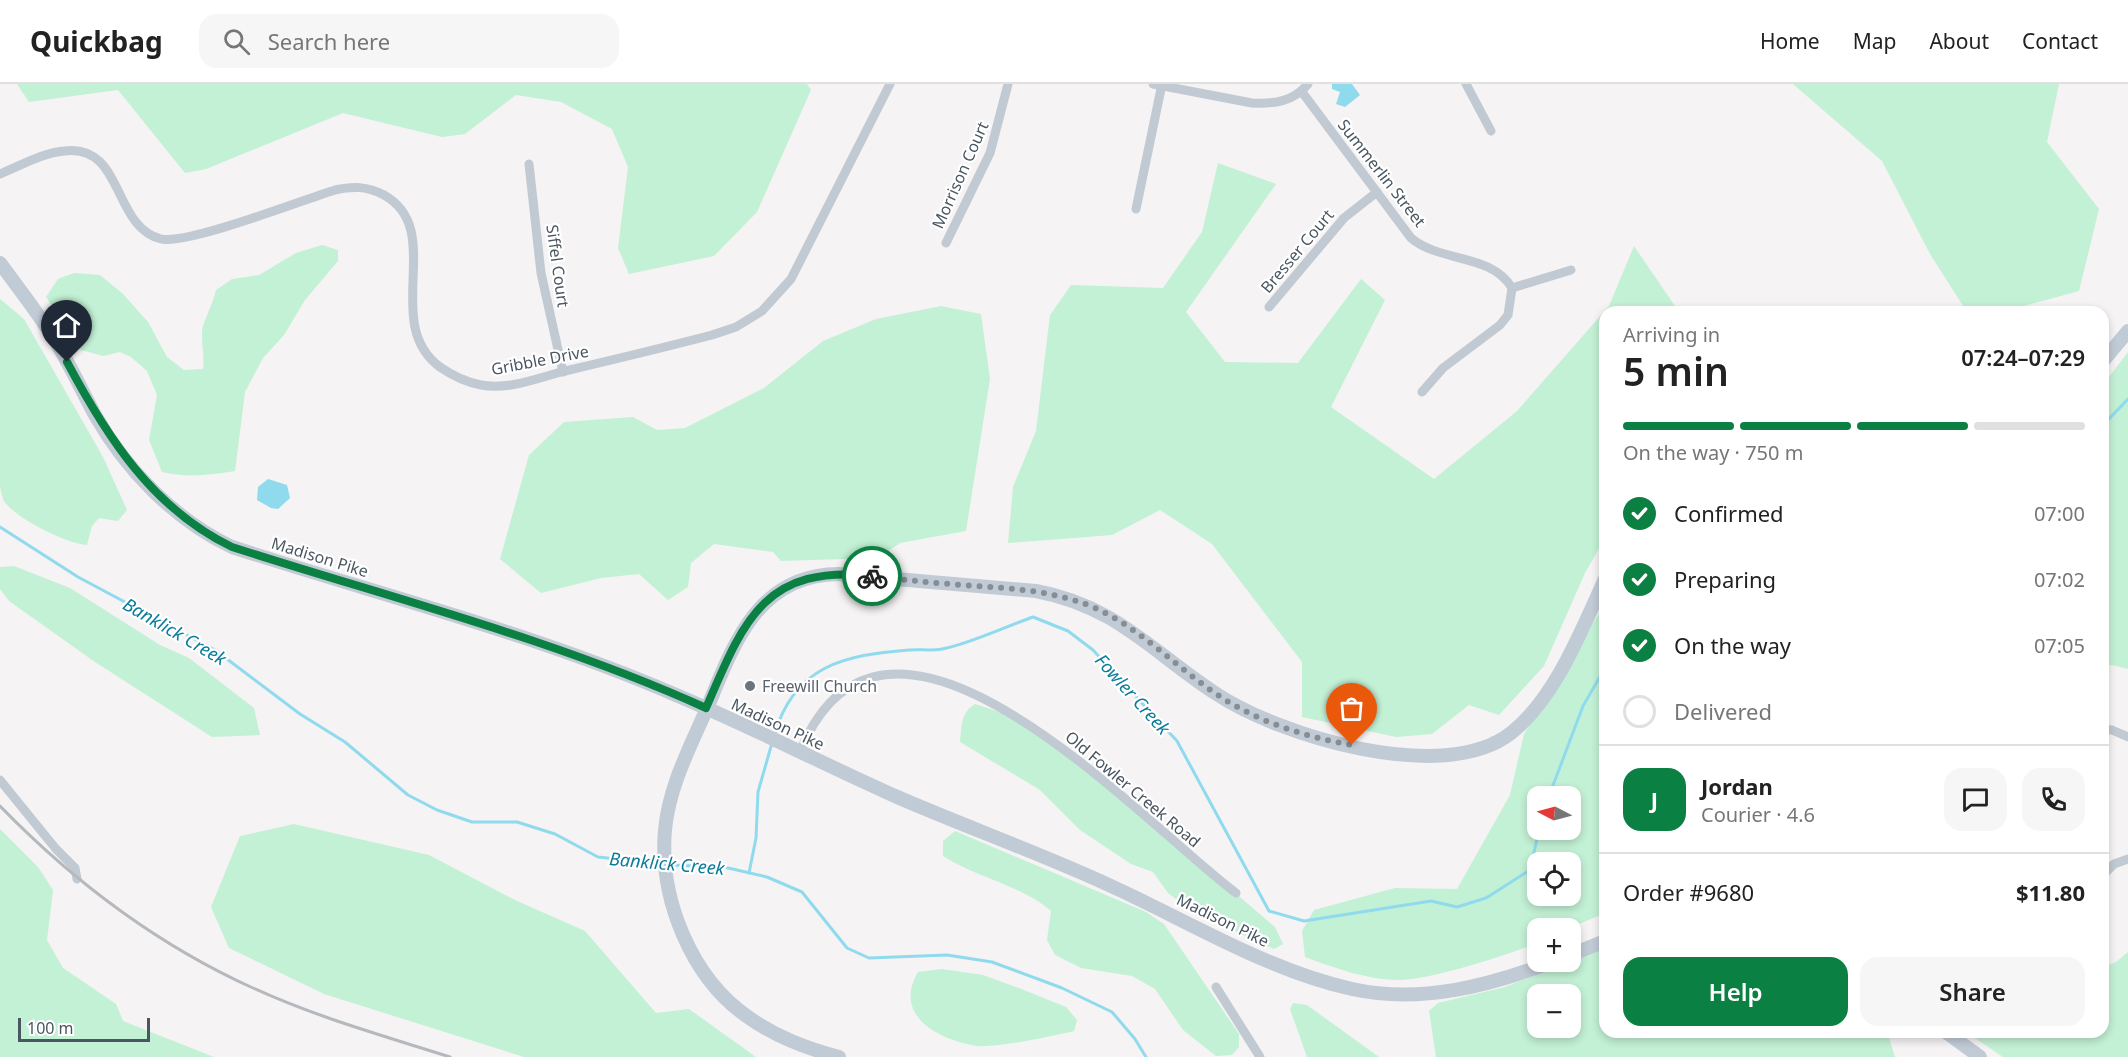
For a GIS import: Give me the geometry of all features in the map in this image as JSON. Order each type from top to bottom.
[{"type":"street","name":"Gribble Drive","points":[[0,174],[58,152],[85,152],[101,162],[110,173],[134,222],[149,235],[168,240],[213,230],[335,190],[365,187],[377,191],[401,208],[410,225],[413,238],[412,316],[419,341],[435,364],[463,381],[482,386],[501,387],[721,332],[762,311],[791,279],[890,84]]},
{"type":"street","name":"Morrison Court","points":[[946,243],[992,146],[1008,84]]},
{"type":"street","points":[[1466,84],[1491,131]]},
{"type":"street","points":[[1136,209],[1159,85],[1252,104],[1276,103],[1305,88]]},
{"type":"street","name":"Summerlin Street","points":[[1305,88],[1377,192],[1419,244],[1431,251],[1497,270],[1512,288]]},
{"type":"street","name":"Siffel Court","points":[[529,164],[541,273],[563,372]]},
{"type":"street","name":"Bresser Court","points":[[1269,308],[1344,218],[1377,192]]},
{"type":"street","name":"Madison Pike","points":[[0,263],[57,344],[96,417],[115,445],[171,509],[209,536],[232,547],[520,637],[615,670],[706,708],[892,794],[1106,883],[1267,959],[1317,980],[1370,992],[1431,994],[1489,984],[1527,971]]},
{"type":"street","points":[[1422,392],[1443,368],[1500,325],[1508,315],[1512,288],[1571,270]]},
{"type":"street","points":[[2109,354],[2128,331]]},
{"type":"street","points":[[839,1057],[796,1044],[775,1034],[733,1004],[711,982],[692,952],[671,897],[664,846],[669,805],[685,758],[706,708],[743,629],[767,600],[801,580],[816,576],[860,575],[1036,591],[1066,597],[1096,608],[1130,630],[1212,692],[1258,718],[1330,741],[1413,755],[1455,756],[1487,747],[1520,725],[1565,663],[1599,592]]},
{"type":"street","name":"Old Fowler Creek Road","points":[[794,750],[819,714],[847,691],[868,680],[886,675],[907,675],[944,681],[969,690],[1064,749],[1236,893]]},
{"type":"street","points":[[2109,730],[2128,737]]},
{"type":"street","points":[[0,780],[56,849],[75,868],[77,879]]},
{"type":"street","points":[[2109,869],[2114,864],[2128,859]]},
{"type":"street","points":[[1581,951],[1599,943]]},
{"type":"street","points":[[1216,987],[1260,1057]]},
{"type":"street","points":[[1954,1038],[1980,1057]]},
{"type":"green space","points":[[17,84],[807,84],[811,90],[757,212],[714,256],[629,274],[618,248],[628,167],[612,129],[561,102],[516,95],[465,134],[442,137],[343,113],[206,169],[185,173],[118,90],[29,102]]},
{"type":"green space","points":[[1793,84],[2059,84],[2047,142],[2099,209],[2079,291],[2024,306],[1963,306],[1930,254],[1882,161]]},
{"type":"green space","points":[[1218,163],[1276,184],[1186,312],[1225,362],[1298,363],[1361,279],[1385,300],[1331,407],[1434,479],[1517,411],[1599,317],[1599,548],[1585,573],[1544,666],[1499,715],[1469,705],[1432,734],[1396,737],[1302,717],[1302,662],[1212,544],[1160,510],[1112,535],[1008,543],[1013,487],[1036,431],[1050,315],[1071,285],[1163,288],[1202,232]]},
{"type":"green space","points":[[322,245],[338,250],[338,261],[305,300],[284,335],[263,358],[245,392],[235,471],[208,475],[162,472],[149,440],[157,395],[147,371],[131,357],[120,352],[103,356],[81,350],[46,297],[58,279],[74,273],[100,275],[123,294],[148,322],[167,357],[184,370],[203,369],[202,330],[216,290],[232,279],[259,275],[296,253]]},
{"type":"green space","points":[[1634,246],[1675,306],[1609,306]]},
{"type":"green space","points":[[0,299],[24,319],[103,457],[127,510],[118,521],[99,518],[92,526],[87,545],[78,544],[42,529],[19,515],[4,501],[0,487]]},
{"type":"green space","points":[[941,306],[981,314],[990,379],[966,531],[900,543],[878,558],[781,561],[773,552],[714,544],[691,563],[688,587],[668,600],[639,574],[601,578],[541,593],[500,559],[529,455],[564,422],[633,417],[657,430],[685,428],[764,388],[823,341],[876,319]]},
{"type":"green space","points":[[2128,352],[2128,669],[2109,665],[2109,377]]},
{"type":"green space","points":[[14,566],[70,588],[160,645],[189,658],[254,708],[260,735],[212,737],[95,662],[9,601],[0,589],[0,567]]},
{"type":"green space","points":[[1599,614],[1599,916],[1581,923],[1581,918],[1527,918],[1527,947],[1469,966],[1413,979],[1399,980],[1363,976],[1305,957],[1302,931],[1314,910],[1395,888],[1457,889],[1510,795],[1524,734]]},
{"type":"green space","points":[[975,704],[1015,717],[1131,804],[1275,927],[1283,944],[1274,949],[1195,913],[1168,893],[1153,872],[1131,864],[1080,830],[1040,790],[960,742],[964,716]]},
{"type":"green space","points":[[294,824],[429,855],[515,900],[585,931],[656,1013],[689,1009],[756,1057],[524,1057],[324,994],[229,948],[211,907],[240,836]]},
{"type":"green space","points":[[0,829],[38,867],[53,890],[47,940],[63,968],[116,1004],[123,1021],[214,1057],[0,1057]]},
{"type":"green space","points":[[955,831],[1146,912],[1164,924],[1239,1034],[1239,1047],[1232,1055],[1216,1056],[1183,1030],[1155,989],[1132,976],[1081,968],[1055,955],[1047,940],[1051,911],[1013,888],[956,864],[943,856],[943,841]]},
{"type":"green space","points":[[1599,949],[1599,1038],[1889,1038],[1895,1057],[1436,1057],[1429,1011],[1438,1003],[1505,987],[1542,972],[1581,972],[1581,957]]},
{"type":"green space","points":[[2128,952],[2128,1057],[2003,1057],[1975,1038],[2109,1038],[2109,965]]},
{"type":"green space","points":[[942,969],[983,975],[1066,1007],[1077,1020],[1074,1031],[986,1046],[962,1043],[935,1032],[915,1013],[911,1001],[912,988],[918,972]]},
{"type":"green space","points":[[1293,1003],[1307,1005],[1379,1057],[1307,1057],[1290,1009]]},
{"type":"water","points":[[1332,84],[1352,84],[1360,95],[1345,107],[1336,104],[1340,92],[1332,89]]},
{"type":"water","points":[[268,479],[287,485],[290,498],[278,509],[271,508],[257,500],[258,487]]},
{"type":"waterway","name":"Fowler Creek","points":[[2109,419],[2128,399]]},
{"type":"waterway","name":"Banklick Creek","points":[[0,527],[78,577],[215,650],[300,714],[345,742],[408,795],[437,810],[472,822],[517,822],[555,834],[598,857],[662,864]]},
{"type":"waterway","name":"Fowler Creek","points":[[774,736],[783,712],[795,693],[825,668],[843,661],[886,652],[938,650],[952,647],[1033,617],[1068,631],[1093,650],[1177,741],[1269,911],[1304,921],[1431,901],[1457,907],[1486,898],[1530,870],[1537,840]]},
{"type":"waterway","name":"Fowler Creek","points":[[1553,786],[1583,706],[1599,678]]},
{"type":"waterway","name":"Fowler Creek","points":[[749,873],[756,838],[758,792],[772,743]]},
{"type":"waterway","name":"Banklick Creek","points":[[669,865],[724,867],[767,877],[802,892],[847,948],[869,958],[947,955],[992,962],[1062,988],[1112,1012],[1135,1039],[1146,1057]]},
{"type":"railway","points":[[0,806],[57,860],[118,909],[183,952],[217,971],[301,1008],[450,1057]]},
{"type":"way so far","points":[[872,576],[1010,588],[1066,597],[1096,608],[1130,630],[1212,692],[1258,718],[1315,738],[1352,745]]},
{"type":"place","name":"Freewill Church","points":[[750,686]]},
{"type":"route","points":[[67,362],[96,417],[115,445],[171,509],[209,536],[232,547],[520,637],[615,670],[706,708],[743,629],[753,614],[767,600],[801,580],[816,576],[838,574],[872,576]]}]
